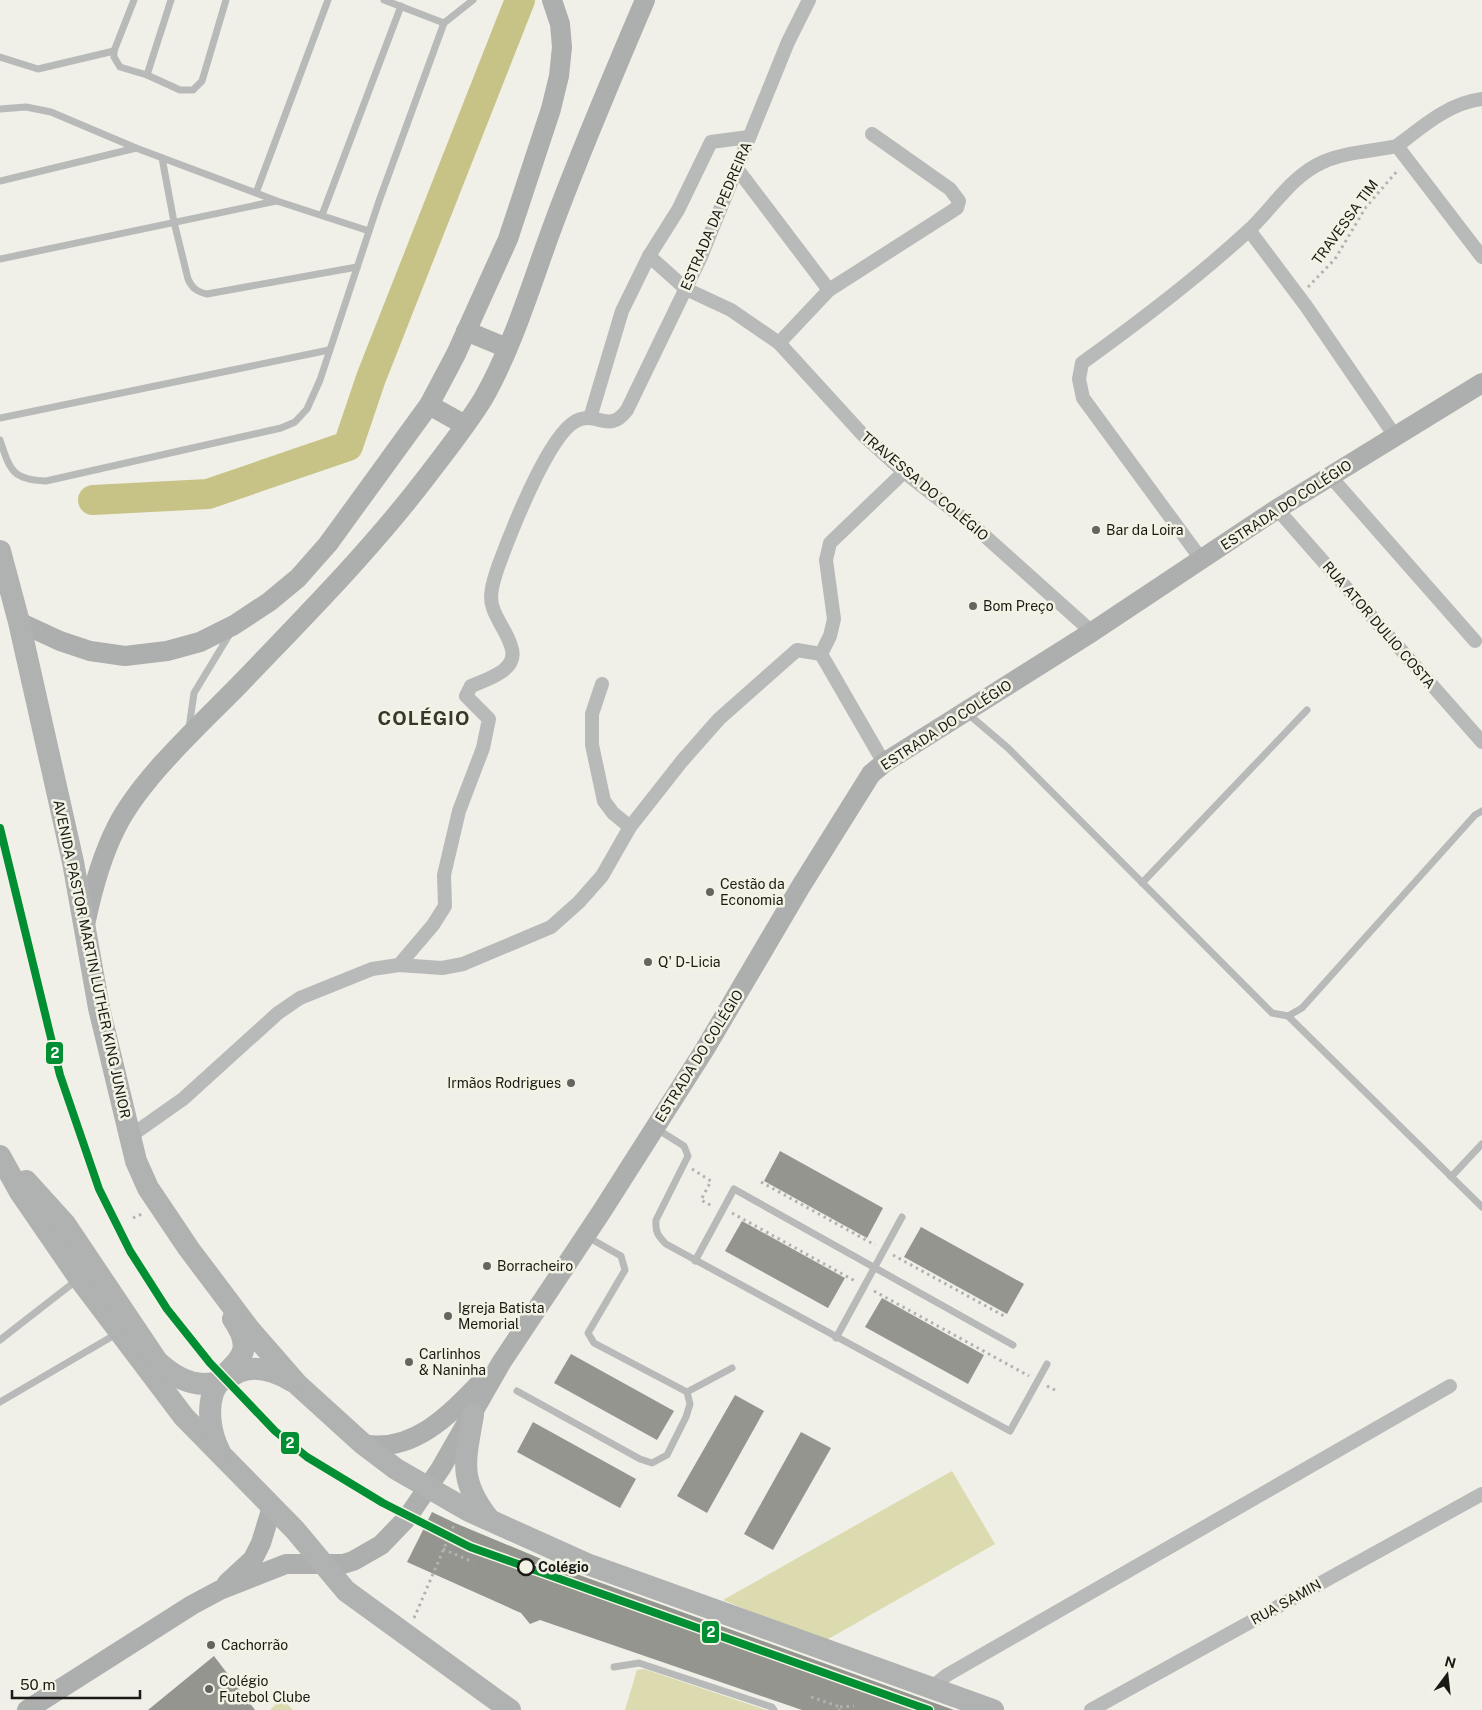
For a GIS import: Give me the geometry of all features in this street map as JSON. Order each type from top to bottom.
[{"type":"main road","points":[[19,622],[60,641],[90,651],[125,656],[167,651],[200,642],[234,625],[270,602],[298,578],[328,544],[429,404],[466,331],[508,240],[551,109],[562,47],[560,24],[552,0]]},
{"type":"main road","points":[[85,927],[92,892],[118,825],[138,794],[189,736],[345,576],[408,501],[483,398],[507,348],[574,170],[645,0]]},
{"type":"main road","points":[[466,331],[507,348]]},
{"type":"main road","name":"ESTRADA DO COLÉGIO","points":[[220,1590],[286,1564],[353,1562],[381,1545],[407,1518],[428,1489],[473,1415],[500,1363],[586,1236],[705,1049],[857,793],[871,774],[884,763],[1092,632],[1277,509],[1482,383]]},
{"type":"main road","points":[[429,404],[464,426]]},
{"type":"main road","name":"AVENIDA PASTOR MARTIN LUTHER KING JUNIOR","points":[[0,551],[19,622],[73,862],[99,1008],[136,1161],[148,1188],[204,1271],[250,1330],[298,1385],[363,1444],[428,1489],[493,1523],[588,1564],[932,1686],[993,1710]]},
{"type":"main road","points":[[1,1157],[20,1192],[79,1278],[184,1417],[295,1530],[346,1591],[510,1710]]},
{"type":"main road","points":[[1,1157],[31,1185],[65,1224],[157,1361],[180,1378],[207,1384],[220,1381],[242,1371],[266,1370],[298,1385]]},
{"type":"main road","points":[[204,1271],[219,1299],[240,1329],[243,1340],[243,1352],[236,1365],[220,1381],[213,1394],[210,1421],[212,1437],[220,1454]]},
{"type":"main road","name":"ESTRADA DO COLÉGIO","points":[[363,1444],[383,1447],[394,1446],[432,1428],[456,1408],[500,1363]]},
{"type":"main road","points":[[473,1415],[466,1460],[468,1484],[478,1505],[493,1523]]},
{"type":"main road","points":[[27,1710],[192,1605],[220,1590],[253,1559],[261,1543],[272,1507]]},
{"type":"street","name":"ESTRADA DA PEDREIRA","points":[[590,418],[611,423],[619,420],[627,410],[686,289],[738,170],[749,137],[788,42],[809,0]]},
{"type":"street","points":[[1201,559],[1083,398],[1079,378],[1082,363],[1152,312],[1249,230],[1292,184],[1324,162],[1397,146],[1443,113],[1469,101],[1482,100]]},
{"type":"street","points":[[779,343],[828,290],[956,208],[959,201],[950,189],[872,134]]},
{"type":"street","points":[[399,965],[445,906],[444,875],[459,811],[483,748],[489,719],[466,696],[471,686],[501,674],[511,662],[512,647],[492,607],[492,588],[498,568],[540,467],[566,428],[576,421],[590,418],[622,311],[649,256],[678,210],[711,142],[749,137]]},
{"type":"street","points":[[1397,146],[1482,257]]},
{"type":"street","points":[[738,170],[828,290]]},
{"type":"street","points":[[1249,230],[1298,296],[1395,436]]},
{"type":"street","name":"TRAVESSA DO COLÉGIO","points":[[649,256],[686,289],[731,310],[779,343],[863,435],[904,472],[977,529],[1092,632]]},
{"type":"street","points":[[821,654],[830,636],[834,619],[826,560],[830,543],[904,472]]},
{"type":"street","points":[[1330,476],[1475,641]]},
{"type":"street","name":"RUA ATOR DULIO COSTA","points":[[1277,509],[1482,742]]},
{"type":"street","points":[[129,1137],[183,1099],[278,1014],[300,998],[372,969],[399,965],[442,968],[464,964],[551,927],[579,902],[602,876],[630,827],[682,761],[720,719],[787,657],[798,650],[821,654]]},
{"type":"street","points":[[821,654],[884,763]]},
{"type":"street","points":[[602,684],[592,714],[592,745],[604,801],[613,813],[630,827]]},
{"type":"street","points":[[932,1686],[964,1665],[1450,1386]]},
{"type":"street","name":"RUA SAMIN","points":[[1091,1710],[1482,1494]]},
{"type":"lane","points":[[134,0],[114,51],[114,57],[120,67],[147,75],[180,90],[193,90],[202,81],[226,0]]},
{"type":"lane","points":[[147,75],[171,0]]},
{"type":"lane","points":[[256,193],[328,0]]},
{"type":"lane","points":[[384,0],[444,23]]},
{"type":"lane","points":[[0,440],[11,471],[19,477],[31,481],[46,481],[281,428],[296,422],[306,409],[320,380],[412,107],[444,23],[473,0]]},
{"type":"lane","points":[[322,215],[401,6]]},
{"type":"lane","points":[[0,57],[38,69],[114,51]]},
{"type":"lane","points":[[0,109],[26,107],[51,112],[162,158],[277,201],[369,231]]},
{"type":"lane","points":[[0,181],[136,148]]},
{"type":"lane","points":[[162,158],[174,222],[188,279],[192,287],[199,292],[207,294],[357,267]]},
{"type":"lane","points":[[0,259],[277,201]]},
{"type":"lane","points":[[0,418],[329,350]]},
{"type":"lane","points":[[189,736],[194,693],[216,660],[234,625]]},
{"type":"lane","points":[[1142,883],[1307,710]]},
{"type":"lane","points":[[965,711],[1008,748],[1272,1014],[1288,1016],[1302,1008],[1474,814],[1482,811]]},
{"type":"lane","points":[[1288,1016],[1482,1207]]},
{"type":"lane","points":[[655,1128],[684,1146],[688,1156],[656,1220],[658,1237],[666,1244],[1010,1431],[1047,1364]]},
{"type":"lane","points":[[1451,1177],[1482,1144]]},
{"type":"lane","points":[[695,1261],[734,1189],[1013,1346]]},
{"type":"lane","points":[[836,1338],[902,1217]]},
{"type":"lane","points":[[517,1391],[640,1459],[652,1463],[667,1455],[686,1417],[690,1404],[687,1392],[594,1343],[588,1333],[625,1270],[621,1256],[586,1236]]},
{"type":"lane","points":[[0,1340],[79,1278]]},
{"type":"lane","points":[[0,1402],[119,1333]]},
{"type":"lane","points":[[687,1392],[732,1368]]},
{"type":"lane","points":[[614,1667],[640,1662],[772,1707],[774,1710]]},
{"type":"path","name":"TRAVESSA TIM","points":[[1298,296],[1336,259],[1366,207],[1408,161]]},
{"type":"path","points":[[406,1636],[455,1524]]},
{"type":"path","points":[[443,1549],[473,1562]]},
{"type":"path","points":[[811,1697],[839,1709],[854,1706]]},
{"type":"shaded area","points":[[952,1471],[995,1544],[823,1642],[723,1600]]},
{"type":"shaded area","points":[[644,1669],[766,1710],[625,1710],[637,1670]]},
{"type":"shaded area","points":[[282,1698],[293,1710],[270,1710]]},
{"type":"building","points":[[780,1151],[883,1208],[867,1238],[764,1181]]},
{"type":"building","points":[[742,1221],[845,1278],[828,1308],[725,1251]]},
{"type":"building","points":[[921,1227],[1024,1284],[1007,1314],[904,1257]]},
{"type":"building","points":[[882,1298],[984,1355],[968,1384],[865,1327]]},
{"type":"building","points":[[571,1354],[674,1411],[657,1440],[554,1383]]},
{"type":"building","points":[[735,1395],[764,1411],[707,1513],[677,1496]]},
{"type":"building","points":[[533,1422],[636,1479],[620,1508],[517,1452]]},
{"type":"building","points":[[801,1432],[831,1448],[773,1550],[744,1534]]},
{"type":"building","points":[[432,1512],[582,1576],[954,1710],[802,1710],[540,1620],[530,1624],[521,1613],[407,1562]]},
{"type":"building","points":[[214,1656],[255,1710],[148,1710]]},
{"type":"waterway","points":[[509,0],[518,5]]},
{"type":"waterway","points":[[93,500],[208,494],[348,446],[371,378],[520,0]]},
{"type":"transit line","name":"2","points":[[0,828],[60,1075],[99,1189],[130,1251],[167,1309],[210,1363],[275,1431],[307,1457],[383,1503],[470,1547],[929,1710]]},
{"type":"place","name":"Bar da Loira","points":[[1096,530]]},
{"type":"place","name":"Bom Preço","points":[[973,606]]},
{"type":"place","name":"Cestão da Economia","points":[[710,892]]},
{"type":"place","name":"Q' D-Licia","points":[[648,962]]},
{"type":"place","name":"Irmãos Rodrigues","points":[[571,1083]]},
{"type":"place","name":"Borracheiro","points":[[487,1266]]},
{"type":"place","name":"Igreja Batista Memorial","points":[[448,1316]]},
{"type":"place","name":"Carlinhos & Naninha","points":[[409,1362]]},
{"type":"place","name":"Colégio","points":[[526,1567]]},
{"type":"place","name":"Cachorrão","points":[[211,1645]]},
{"type":"place","name":"Colégio Futebol Clube","points":[[209,1689]]},
{"type":"district","name":"COLÉGIO","points":[[424,718]]}]
